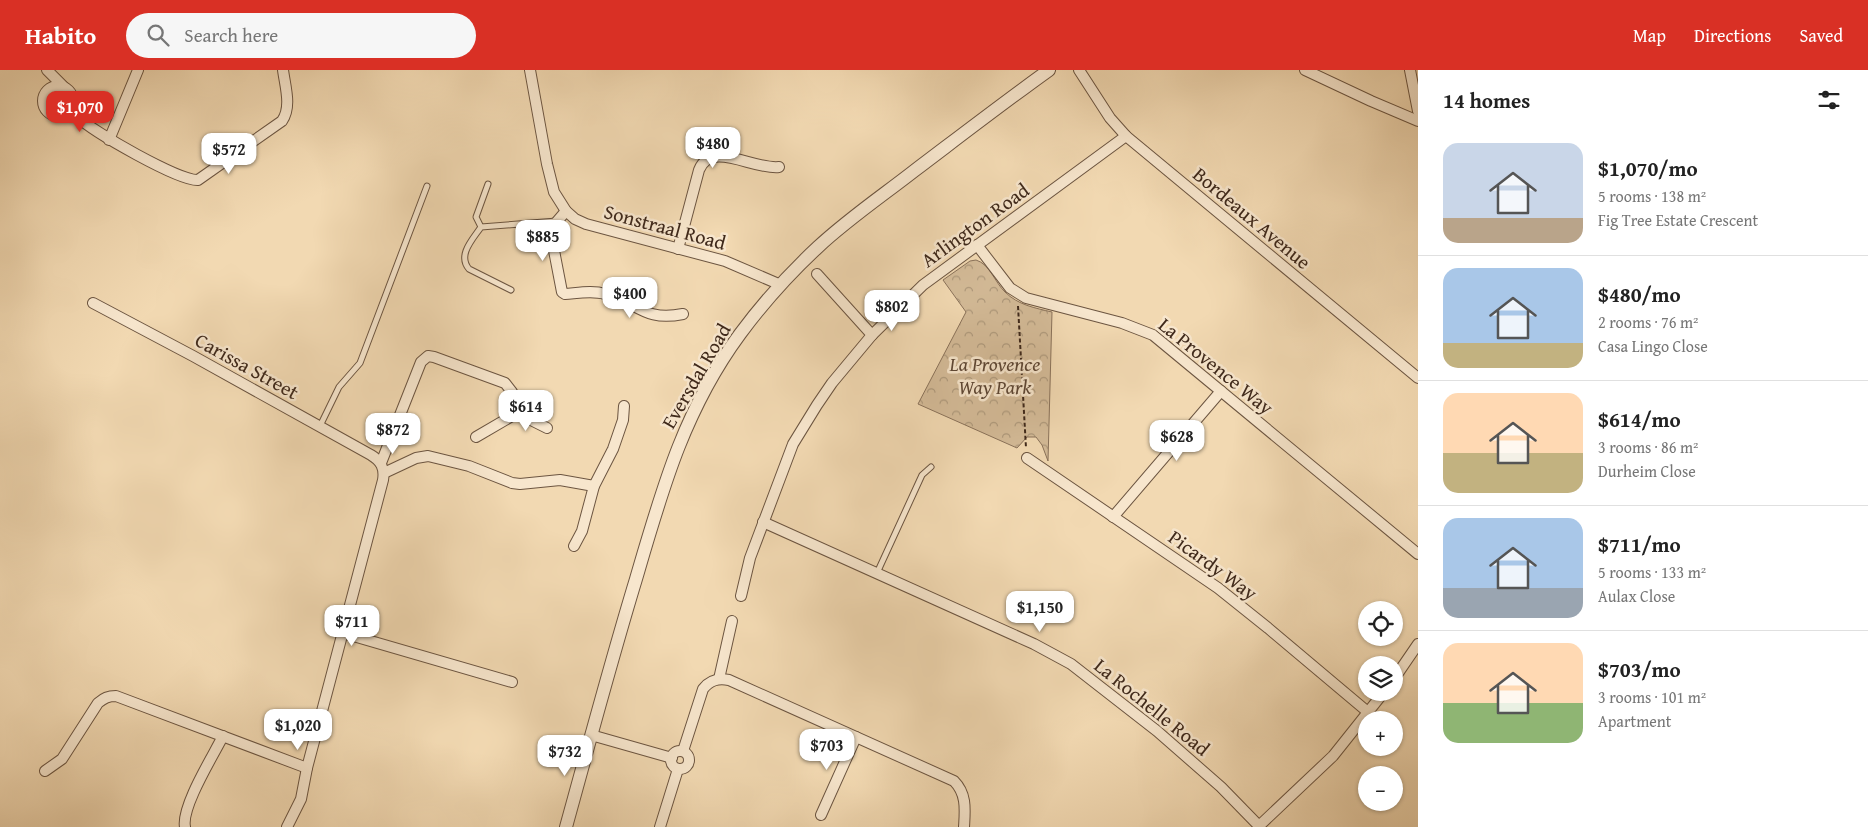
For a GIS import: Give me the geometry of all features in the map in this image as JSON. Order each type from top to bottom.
[{"type":"street","points":[[109,140],[138,70]]},
{"type":"street","points":[[72,107],[78,116],[109,140],[184,178],[198,180],[282,121],[288,103],[283,70]]},
{"type":"street","name":"Sonstraal Road","points":[[530,70],[550,181],[558,200],[566,211],[579,222],[732,263],[781,285]]},
{"type":"street","name":"Eversdal Road","points":[[566,827],[647,541],[679,443],[694,410],[726,354],[745,327],[781,285],[820,245],[1003,102],[1049,70]]},
{"type":"street","name":"Bordeaux Avenue","points":[[1079,70],[1110,118],[1126,136],[1418,378]]},
{"type":"street","points":[[1305,70],[1418,121]]},
{"type":"street","points":[[1410,70],[1418,111]]},
{"type":"street","points":[[47,71],[71,93],[73,98],[72,107],[67,114],[62,116],[51,115],[44,107],[44,96],[50,82],[47,71]]},
{"type":"street","points":[[46,91],[54,86],[64,87]]},
{"type":"street","name":"Arlington Road","points":[[741,596],[750,558],[793,444],[822,397],[872,335],[913,293],[1126,136]]},
{"type":"street","points":[[678,249],[703,161],[713,156],[722,156],[763,167],[779,167]]},
{"type":"street","points":[[566,211],[554,225],[551,235],[562,292],[565,294],[605,294],[650,314],[665,317],[683,314]]},
{"type":"street","name":"La Provence Way","points":[[977,245],[1010,288],[1017,293],[1034,301],[1146,331],[1153,335],[1418,554]]},
{"type":"street","points":[[817,274],[872,335]]},
{"type":"street","name":"Carissa Street","points":[[93,304],[194,356],[374,457],[383,468]]},
{"type":"street","points":[[287,827],[301,800],[307,768],[343,633],[383,468],[421,362],[428,356],[434,357],[505,383],[512,392],[517,413]]},
{"type":"street","points":[[1113,517],[1221,391]]},
{"type":"street","points":[[574,546],[582,531],[594,486],[613,449],[623,420],[624,406]]},
{"type":"street","points":[[517,413],[547,428]]},
{"type":"street","points":[[476,437],[517,413]]},
{"type":"street","points":[[383,468],[428,456],[464,464],[512,483],[560,480],[594,486]]},
{"type":"street","name":"Picardy Way","points":[[1027,458],[1218,588],[1367,711]]},
{"type":"street","name":"La Rochelle Road","points":[[763,522],[1034,644],[1070,664],[1157,730],[1221,786],[1259,827]]},
{"type":"street","points":[[719,679],[732,622]]},
{"type":"street","points":[[343,633],[512,682]]},
{"type":"street","points":[[1403,666],[1418,644]]},
{"type":"street","points":[[683,751],[700,694],[706,684],[719,679],[729,680],[954,781],[959,786],[964,797],[964,827]]},
{"type":"street","points":[[45,771],[62,760],[98,703],[102,699],[111,696],[307,768]]},
{"type":"street","points":[[1259,827],[1333,756],[1358,726]]},
{"type":"street","points":[[591,735],[672,758]]},
{"type":"street","points":[[185,827],[184,820],[189,802],[223,736]]},
{"type":"street","points":[[821,815],[856,736]]},
{"type":"street","points":[[683,751],[688,755],[690,761],[686,767],[678,769],[672,764],[672,758],[675,752],[683,751]]},
{"type":"street","points":[[660,827],[678,769]]},
{"type":"lane","points":[[481,227],[476,217],[488,184]]},
{"type":"lane","points":[[320,427],[339,386],[360,363],[427,186]]},
{"type":"lane","points":[[481,227],[558,221]]},
{"type":"lane","points":[[481,227],[465,253],[464,259],[466,264],[469,269],[511,290]]},
{"type":"lane","points":[[876,573],[922,476],[931,467]]},
{"type":"path","points":[[1017,293],[1027,458]]},
{"type":"green space","name":"La Provence Way Park","points":[[976,260],[985,265],[1001,288],[1015,300],[1052,312],[1048,461],[1042,445],[1036,437],[1027,437],[1017,448],[918,404],[966,312],[943,280],[970,261]]}]
